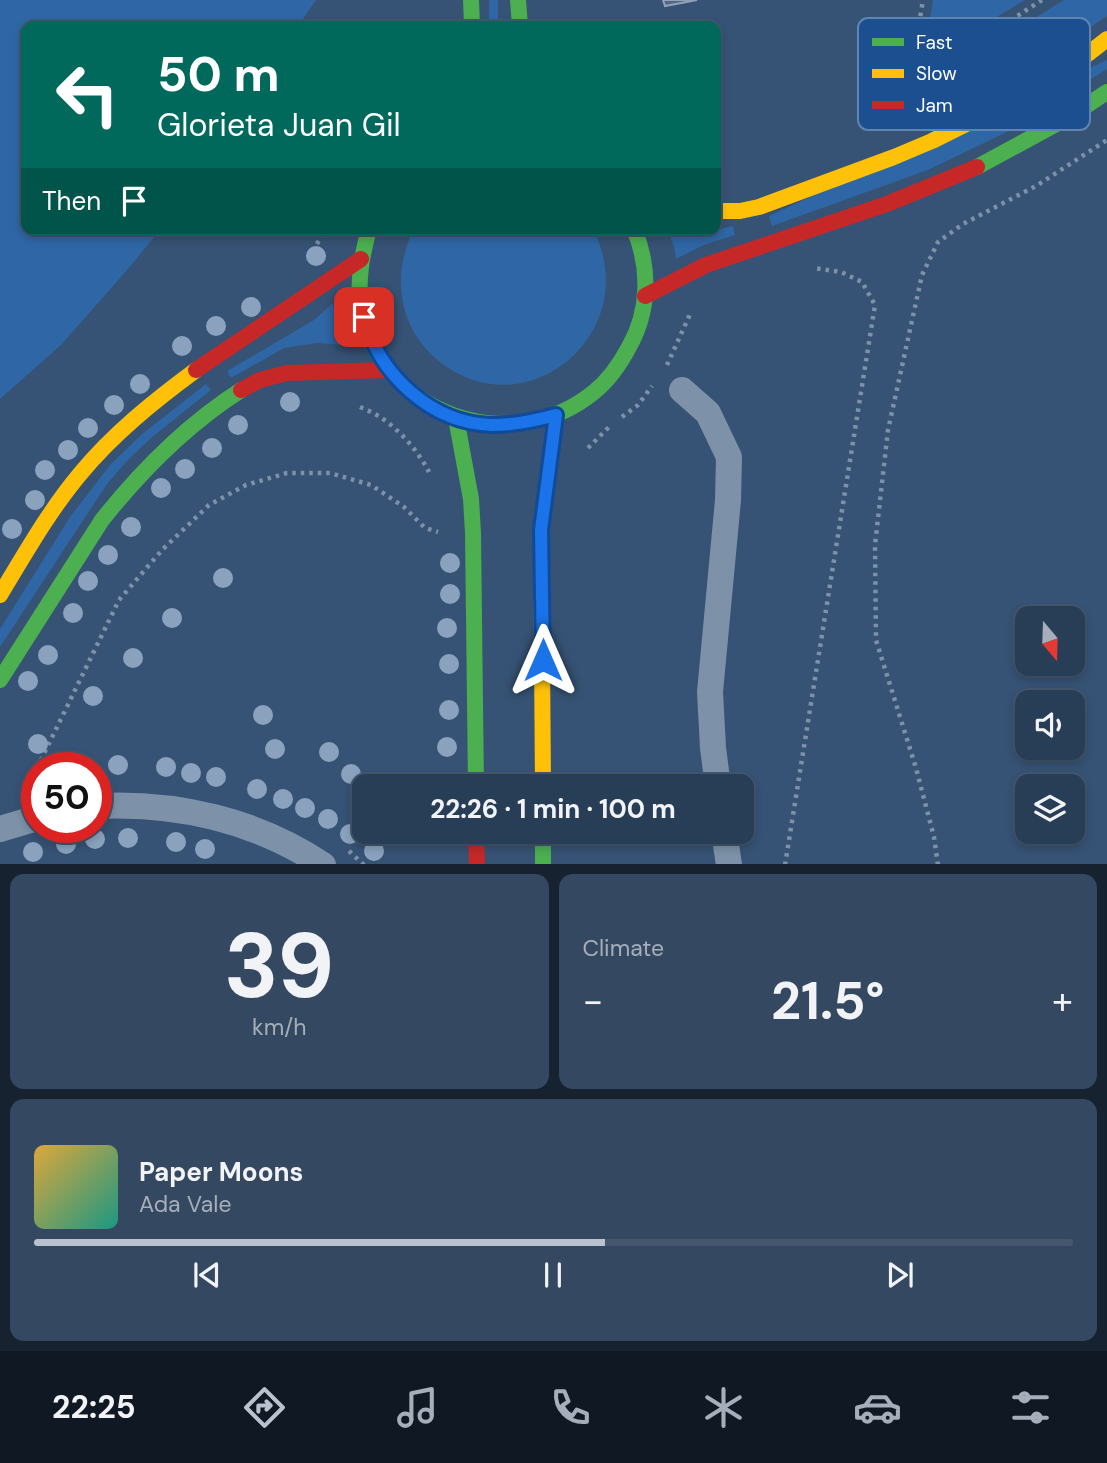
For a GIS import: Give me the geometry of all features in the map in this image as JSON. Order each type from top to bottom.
[{"type":"main road","points":[[471,0],[472,21]]},
{"type":"main road","points":[[518,0],[520,21]]},
{"type":"main road","points":[[1090,52],[1107,39]]},
{"type":"main road","points":[[1090,103],[1107,92]]},
{"type":"main road","points":[[721,211],[759,207],[894,157],[954,130]]},
{"type":"main road","points":[[645,296],[706,265],[887,204],[969,171],[1045,130]]},
{"type":"main road","points":[[367,235],[361,259],[360,298],[369,336],[388,370],[407,390],[430,406],[456,418],[500,425],[523,424],[556,415],[579,404],[600,387],[617,368],[631,346],[640,322],[645,296],[643,253],[636,235]]},
{"type":"main road","points":[[0,595],[70,486],[119,431],[206,361],[361,259]]},
{"type":"main road","points":[[0,680],[102,520],[170,446],[230,397],[252,384],[286,373],[388,370]]},
{"type":"main road","points":[[543,774],[541,530],[556,415]]},
{"type":"main road","points":[[456,418],[471,499],[474,533],[476,774]]},
{"type":"main road","points":[[476,844],[477,864]]},
{"type":"main road","points":[[543,844],[543,864]]},
{"type":"street","points":[[681,390],[709,413],[729,457],[728,500],[710,692],[716,774]]},
{"type":"street","points":[[112,810],[124,805],[201,814],[249,827],[300,849],[323,864]]},
{"type":"street","points":[[0,830],[21,823]]},
{"type":"street","points":[[726,844],[729,864]]},
{"type":"path","points":[[920,18],[923,0]]},
{"type":"path","points":[[1014,18],[1042,0]]},
{"type":"path","points":[[938,864],[934,837],[916,768],[876,639],[875,545],[888,430],[922,275],[938,242],[963,225],[1037,186],[1107,140]]},
{"type":"path","points":[[785,864],[875,305]]},
{"type":"path","points":[[45,752],[119,600],[162,550],[209,505],[246,485],[287,473],[330,473],[371,485],[404,507],[425,528],[445,534]]},
{"type":"shaded area","points":[[0,0],[316,0],[301,21],[21,21],[21,235],[156,235],[61,345],[0,399]]},
{"type":"shaded area","points":[[489,0],[498,0],[498,21],[489,21]]},
{"type":"shaded area","points":[[933,0],[1025,0],[995,18],[930,18]]},
{"type":"shaded area","points":[[1064,0],[1107,0],[1107,16],[1090,28],[1090,18],[1035,18]]},
{"type":"shaded area","points":[[1107,60],[1107,69],[1090,80],[1090,68]]},
{"type":"shaded area","points":[[955,130],[1011,130],[928,170],[772,226],[769,216]]},
{"type":"shaded area","points":[[733,226],[735,235],[704,245],[676,259],[670,235],[721,235],[721,229]]},
{"type":"shaded area","points":[[411,235],[595,235],[605,267],[604,302],[591,334],[570,359],[541,377],[509,385],[475,381],[441,363],[416,336],[401,295],[405,250]]},
{"type":"shaded area","points":[[333,303],[337,330],[345,345],[317,343],[284,348],[231,378],[227,371],[314,320]]},
{"type":"shaded area","points":[[206,384],[211,390],[151,438],[107,484],[0,647],[0,629],[70,517],[110,465],[142,434]]},
{"type":"building","points":[[663,0],[697,0],[665,6]]},
{"type":"traffic: fast","points":[[471,0],[472,21]]},
{"type":"traffic: fast","points":[[518,0],[520,21]]},
{"type":"traffic: fast","points":[[1090,103],[1107,92]]},
{"type":"traffic: fast","points":[[977,167],[1045,130]]},
{"type":"traffic: fast","points":[[368,235],[361,268],[360,298],[373,345],[394,375],[421,399],[454,415],[489,423],[525,422],[561,412],[594,392],[614,371],[636,333],[644,303],[645,273],[636,235]]},
{"type":"traffic: fast","points":[[0,680],[102,520],[149,466],[184,433],[241,390]]},
{"type":"traffic: fast","points":[[543,511],[556,415]]},
{"type":"traffic: fast","points":[[456,418],[471,499],[473,533],[476,774]]},
{"type":"traffic: fast","points":[[543,844],[543,864]]},
{"type":"traffic: slow","points":[[1090,52],[1107,39]]},
{"type":"traffic: slow","points":[[721,211],[759,207],[894,157],[954,130]]},
{"type":"traffic: slow","points":[[0,595],[48,518],[93,459],[135,419],[196,370]]},
{"type":"traffic: slow","points":[[543,511],[543,774]]},
{"type":"traffic: jam","points":[[645,296],[706,265],[887,204],[977,167]]},
{"type":"traffic: jam","points":[[196,370],[361,259]]},
{"type":"traffic: jam","points":[[241,390],[260,380],[287,373],[388,370]]},
{"type":"traffic: jam","points":[[476,844],[477,864]]},
{"type":"route","points":[[364,317],[369,336],[388,370],[407,390],[430,406],[456,418],[489,425],[523,424],[556,415],[541,530],[543,660]]}]
